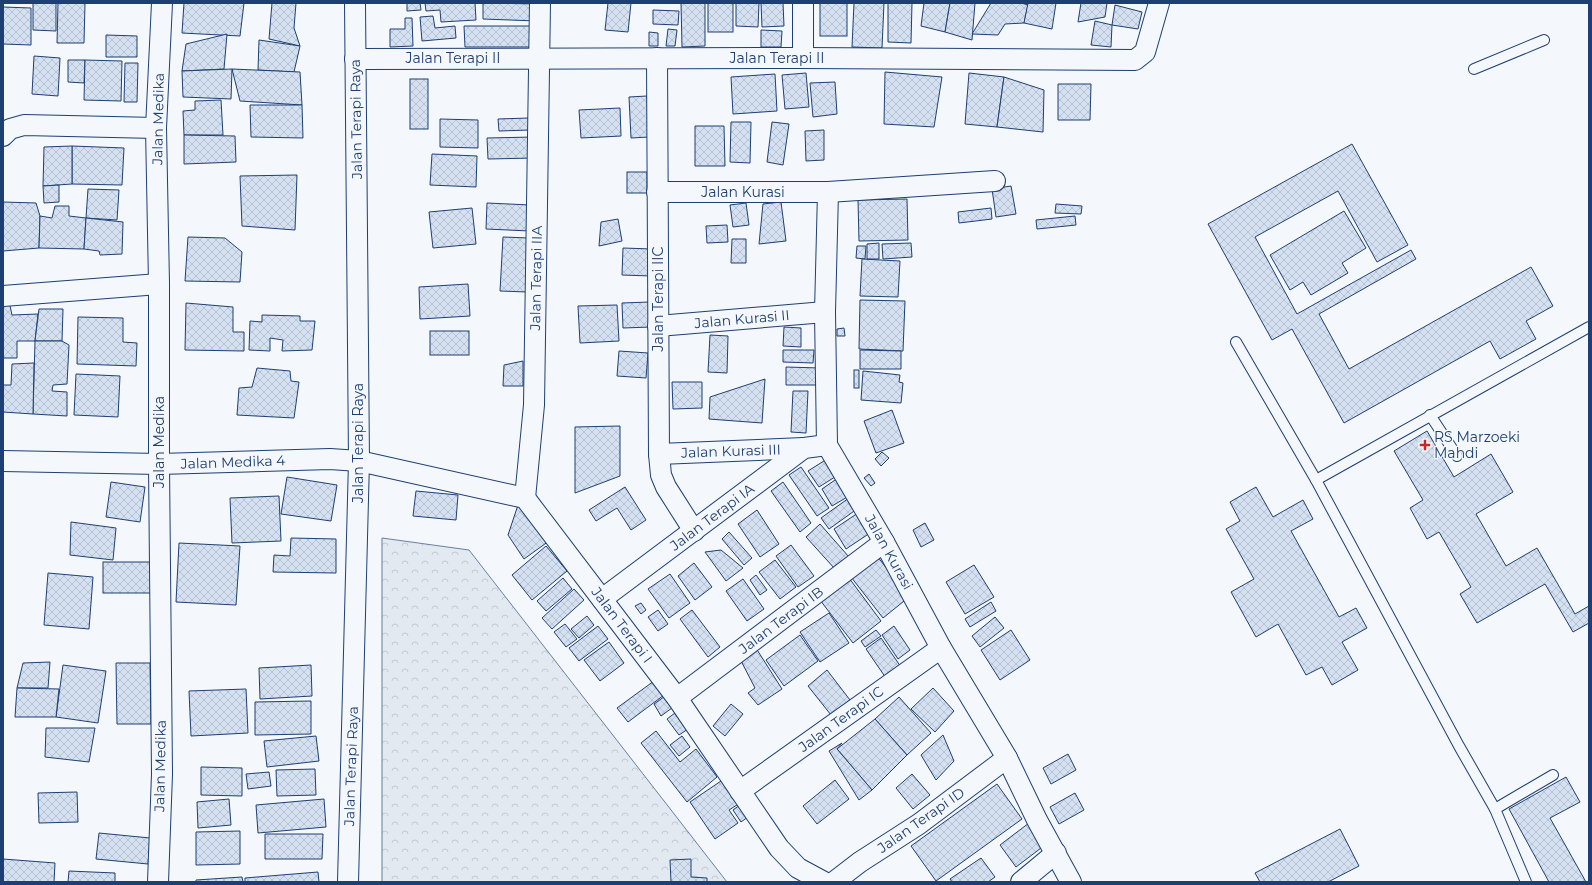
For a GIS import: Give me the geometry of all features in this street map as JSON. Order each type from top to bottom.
[{"type":"street","name":"Jalan Medika","points":[[158,882],[162,774],[159,284],[156,128],[162,3]]},
{"type":"street","name":"Jalan Terapi Raya","points":[[348,882],[359,461],[356,3]]},
{"type":"street","name":"Jalan Terapi IIA","points":[[525,498],[534,405],[540,3]]},
{"type":"street","points":[[803,3],[803,58]]},
{"type":"street","name":"Jalan Terapi II","points":[[356,58],[1135,60],[1145,52],[1158,3]]},
{"type":"street","name":"Jalan Terapi IIC","points":[[657,58],[659,454],[661,475],[666,487],[694,531]]},
{"type":"street","points":[[3,136],[10,129],[24,125],[156,128]]},
{"type":"street","name":"Jalan Kurasi","points":[[657,192],[828,192],[995,181]]},
{"type":"street","name":"Jalan Kurasi","points":[[828,192],[825,312],[827,444],[884,542],[941,648],[1007,758],[1037,820],[1071,882]]},
{"type":"street","points":[[3,296],[159,284]]},
{"type":"street","name":"Jalan Kurasi II","points":[[658,326],[825,312]]},
{"type":"street","name":"Jalan Terapi IA","points":[[602,599],[804,448],[827,444]]},
{"type":"street","name":"Jalan Kurasi III","points":[[659,454],[804,448]]},
{"type":"street","name":"Jalan Medika 4","points":[[7,461],[159,464],[330,459],[359,461]]},
{"type":"street","points":[[359,461],[525,498]]},
{"type":"street","name":"Jalan Terapi I","points":[[525,498],[677,698],[779,848],[798,868],[824,882]]},
{"type":"street","name":"Jalan Terapi IB","points":[[677,698],[884,542]]},
{"type":"street","name":"Jalan Terapi IC","points":[[740,791],[941,648]]},
{"type":"street","name":"Jalan Terapi ID","points":[[834,882],[860,862],[919,824],[1007,758]]},
{"type":"street","points":[[1021,882],[1056,853]]},
{"type":"lane","points":[[1474,69],[1544,40]]},
{"type":"lane","points":[[1316,480],[1589,327]]},
{"type":"lane","points":[[1236,342],[1316,480],[1455,739],[1495,809],[1526,882]]},
{"type":"lane","points":[[1430,415],[1457,456]]},
{"type":"lane","points":[[1495,809],[1553,775]]},
{"type":"green space","points":[[382,538],[469,550],[727,882],[382,882]]},
{"type":"building","points":[[33,3],[56,3],[56,31],[33,30]]},
{"type":"building","points":[[58,3],[85,3],[84,43],[57,43]]},
{"type":"building","points":[[184,3],[244,3],[240,36],[182,33]]},
{"type":"building","points":[[272,3],[296,3],[294,28],[300,46],[269,39]]},
{"type":"building","points":[[407,3],[420,3],[421,10],[407,11]]},
{"type":"building","points":[[425,3],[475,3],[476,20],[441,22],[440,10],[426,11]]},
{"type":"building","points":[[483,3],[538,4],[537,21],[483,19]]},
{"type":"building","points":[[608,3],[631,3],[628,32],[605,30]]},
{"type":"building","points":[[681,3],[705,3],[705,46],[682,47]]},
{"type":"building","points":[[708,3],[733,3],[733,32],[708,32]]},
{"type":"building","points":[[736,3],[759,3],[758,27],[736,26]]},
{"type":"building","points":[[761,3],[783,3],[784,26],[762,27]]},
{"type":"building","points":[[820,3],[847,3],[847,36],[820,36]]},
{"type":"building","points":[[854,3],[884,3],[882,48],[852,47]]},
{"type":"building","points":[[888,3],[912,3],[911,43],[888,42]]},
{"type":"building","points":[[924,3],[950,3],[945,32],[921,26]]},
{"type":"building","points":[[950,3],[975,3],[972,40],[945,32]]},
{"type":"building","points":[[991,3],[1021,3],[1028,5],[1024,23],[1005,24],[998,35],[972,34]]},
{"type":"building","points":[[1028,3],[1056,3],[1052,29],[1024,23]]},
{"type":"building","points":[[1081,3],[1107,3],[1105,17],[1078,22]]},
{"type":"building","points":[[1115,5],[1142,12],[1138,29],[1112,25]]},
{"type":"building","points":[[3,7],[31,8],[31,45],[3,44]]},
{"type":"building","points":[[653,10],[679,11],[678,25],[653,24]]},
{"type":"building","points":[[433,16],[435,28],[455,26],[456,38],[422,41],[420,17]]},
{"type":"building","points":[[405,18],[412,18],[413,46],[390,47],[390,29],[405,29]]},
{"type":"building","points":[[1095,21],[1112,25],[1111,47],[1091,45]]},
{"type":"building","points":[[464,26],[537,26],[537,47],[465,47]]},
{"type":"building","points":[[668,29],[677,30],[675,46],[666,46]]},
{"type":"building","points":[[761,30],[782,31],[781,47],[761,47]]},
{"type":"building","points":[[649,32],[658,33],[658,46],[649,46]]},
{"type":"building","points":[[227,34],[224,69],[182,71],[186,44]]},
{"type":"building","points":[[106,35],[137,36],[137,57],[106,57]]},
{"type":"building","points":[[259,40],[300,46],[294,72],[258,70]]},
{"type":"building","points":[[34,56],[60,58],[58,96],[32,94]]},
{"type":"building","points":[[68,60],[85,60],[84,83],[68,82]]},
{"type":"building","points":[[85,60],[122,61],[121,101],[84,100]]},
{"type":"building","points":[[125,63],[138,63],[137,102],[124,102]]},
{"type":"building","points":[[232,69],[300,72],[302,105],[240,101]]},
{"type":"building","points":[[232,69],[231,99],[183,97],[182,71]]},
{"type":"building","points":[[885,72],[942,77],[934,127],[884,124]]},
{"type":"building","points":[[806,73],[809,107],[785,109],[782,75]]},
{"type":"building","points":[[969,73],[1004,77],[997,127],[965,124]]},
{"type":"building","points":[[775,74],[777,111],[733,114],[731,77]]},
{"type":"building","points":[[1004,77],[1044,90],[1043,132],[997,127]]},
{"type":"building","points":[[410,79],[428,79],[428,129],[410,129]]},
{"type":"building","points":[[835,82],[837,114],[813,117],[810,83]]},
{"type":"building","points":[[1058,84],[1091,84],[1090,120],[1058,120]]},
{"type":"building","points":[[647,96],[649,137],[631,138],[629,97]]},
{"type":"building","points":[[221,100],[223,135],[184,135],[183,111],[195,110],[195,101]]},
{"type":"building","points":[[250,105],[302,105],[303,138],[251,137]]},
{"type":"building","points":[[620,108],[621,136],[581,138],[579,110]]},
{"type":"building","points":[[529,118],[530,130],[499,131],[498,119]]},
{"type":"building","points":[[440,119],[478,120],[478,148],[440,147]]},
{"type":"building","points":[[731,122],[751,122],[750,163],[730,162]]},
{"type":"building","points":[[772,122],[789,124],[783,165],[767,162]]},
{"type":"building","points":[[695,126],[724,126],[725,166],[695,166]]},
{"type":"building","points":[[824,130],[824,160],[806,161],[805,131]]},
{"type":"building","points":[[184,135],[235,136],[236,162],[184,164]]},
{"type":"building","points":[[534,137],[534,158],[488,159],[487,138]]},
{"type":"building","points":[[1352,144],[1408,245],[1377,262],[1338,191],[1255,237],[1297,314],[1411,250],[1416,259],[1319,314],[1349,369],[1531,267],[1553,306],[1526,321],[1536,339],[1500,359],[1490,341],[1344,423],[1292,329],[1272,340],[1208,224]]},
{"type":"building","points":[[72,146],[124,148],[122,185],[72,184]]},
{"type":"building","points":[[72,146],[72,184],[43,186],[44,147]]},
{"type":"building","points":[[432,154],[477,156],[476,187],[430,185]]},
{"type":"building","points":[[627,172],[647,172],[647,193],[627,193]]},
{"type":"building","points":[[297,175],[295,230],[242,226],[240,176]]},
{"type":"building","points":[[59,185],[59,202],[44,203],[43,186]]},
{"type":"building","points":[[1011,186],[1016,214],[996,217],[992,189]]},
{"type":"building","points":[[88,189],[119,190],[117,220],[86,218]]},
{"type":"building","points":[[907,199],[908,240],[859,241],[858,200]]},
{"type":"building","points":[[3,202],[36,203],[40,216],[39,248],[3,251]]},
{"type":"building","points":[[781,202],[786,241],[759,244],[763,204]]},
{"type":"building","points":[[487,203],[530,205],[530,231],[486,229]]},
{"type":"building","points":[[746,203],[749,225],[733,227],[730,205]]},
{"type":"building","points":[[1056,204],[1082,206],[1081,214],[1055,213]]},
{"type":"building","points":[[55,206],[69,206],[69,216],[86,218],[84,249],[39,248],[40,216],[52,218]]},
{"type":"building","points":[[472,208],[476,244],[433,248],[429,212]]},
{"type":"building","points":[[991,208],[992,219],[959,223],[958,212]]},
{"type":"building","points":[[1344,211],[1366,248],[1342,263],[1348,273],[1311,295],[1303,282],[1290,290],[1270,255]]},
{"type":"building","points":[[1075,216],[1076,225],[1037,229],[1036,220]]},
{"type":"building","points":[[86,218],[123,222],[122,254],[100,255],[99,251],[84,249]]},
{"type":"building","points":[[618,219],[622,241],[599,246],[601,222]]},
{"type":"building","points":[[727,225],[728,242],[707,243],[706,226]]},
{"type":"building","points":[[188,237],[225,238],[242,252],[240,282],[185,281]]},
{"type":"building","points":[[503,237],[529,238],[527,292],[500,291]]},
{"type":"building","points":[[732,239],[746,239],[746,263],[731,263]]},
{"type":"building","points":[[879,243],[879,259],[867,259],[867,244]]},
{"type":"building","points":[[911,243],[912,257],[883,259],[882,244]]},
{"type":"building","points":[[857,246],[866,246],[865,259],[856,258]]},
{"type":"building","points":[[623,248],[652,249],[651,276],[622,275]]},
{"type":"building","points":[[862,259],[900,261],[898,297],[860,296]]},
{"type":"building","points":[[468,284],[470,316],[420,319],[419,287]]},
{"type":"building","points":[[860,300],[905,301],[903,351],[859,349]]},
{"type":"building","points":[[3,301],[9,301],[12,315],[38,314],[35,341],[17,341],[17,358],[3,358]]},
{"type":"building","points":[[650,302],[651,327],[623,328],[622,303]]},
{"type":"building","points":[[186,303],[233,307],[233,332],[244,332],[244,351],[185,350]]},
{"type":"building","points":[[617,305],[619,341],[580,343],[578,306]]},
{"type":"building","points":[[39,309],[63,309],[62,341],[35,341]]},
{"type":"building","points":[[262,315],[300,316],[300,321],[315,321],[312,350],[282,351],[283,340],[270,338],[270,351],[249,350],[250,321],[262,322]]},
{"type":"building","points":[[78,317],[123,318],[123,342],[137,343],[136,366],[77,364]]},
{"type":"building","points":[[784,327],[801,328],[801,347],[783,346]]},
{"type":"building","points":[[844,328],[845,336],[837,336],[837,329]]},
{"type":"building","points":[[430,331],[469,331],[469,355],[430,355]]},
{"type":"building","points":[[710,335],[728,336],[727,373],[708,372]]},
{"type":"building","points":[[35,341],[62,341],[69,345],[67,384],[53,385],[52,391],[67,392],[67,416],[33,414]]},
{"type":"building","points":[[783,350],[814,350],[813,363],[783,362]]},
{"type":"building","points":[[860,350],[901,351],[901,369],[860,369]]},
{"type":"building","points":[[619,351],[648,353],[646,378],[617,376]]},
{"type":"building","points":[[523,361],[523,386],[503,386],[504,365]]},
{"type":"building","points":[[34,363],[33,414],[3,412],[3,385],[11,385],[12,364]]},
{"type":"building","points":[[786,367],[820,368],[819,385],[786,385]]},
{"type":"building","points":[[257,368],[290,371],[291,381],[299,382],[294,418],[237,415],[239,388],[252,387]]},
{"type":"building","points":[[854,370],[859,370],[859,388],[854,388]]},
{"type":"building","points":[[863,371],[900,375],[899,382],[903,383],[901,403],[861,400]]},
{"type":"building","points":[[76,374],[120,376],[118,417],[74,415]]},
{"type":"building","points":[[765,379],[762,423],[709,419],[710,397]]},
{"type":"building","points":[[672,382],[702,382],[702,408],[673,409]]},
{"type":"building","points":[[793,391],[808,391],[806,433],[791,432]]},
{"type":"building","points":[[892,410],[904,443],[876,453],[864,421]]},
{"type":"building","points":[[620,426],[620,476],[575,493],[575,427]]},
{"type":"building","points":[[1427,431],[1454,477],[1491,454],[1513,492],[1476,514],[1506,566],[1537,548],[1575,614],[1589,606],[1589,623],[1573,632],[1545,584],[1477,623],[1460,594],[1471,587],[1439,532],[1427,539],[1410,508],[1423,500],[1394,451]]},
{"type":"building","points":[[882,452],[889,458],[881,466],[875,459]]},
{"type":"building","points":[[827,459],[838,475],[819,487],[808,471]]},
{"type":"building","points":[[801,467],[829,508],[817,516],[789,475]]},
{"type":"building","points":[[869,474],[875,483],[871,486],[864,478]]},
{"type":"building","points":[[287,477],[337,485],[331,521],[281,514]]},
{"type":"building","points":[[838,478],[849,496],[832,506],[822,489]]},
{"type":"building","points":[[111,482],[145,487],[140,522],[106,517]]},
{"type":"building","points":[[783,482],[811,523],[800,532],[771,491]]},
{"type":"building","points":[[625,487],[646,520],[631,530],[617,508],[596,521],[589,510]]},
{"type":"building","points":[[1256,487],[1273,517],[1303,500],[1313,519],[1291,531],[1339,617],[1356,608],[1367,628],[1342,642],[1358,670],[1332,685],[1322,667],[1306,675],[1278,624],[1256,637],[1231,592],[1254,579],[1226,529],[1240,521],[1230,502]]},
{"type":"building","points":[[416,491],[458,495],[456,520],[413,516]]},
{"type":"building","points":[[279,496],[281,541],[232,543],[230,498]]},
{"type":"building","points":[[849,498],[857,509],[829,529],[821,518]]},
{"type":"building","points":[[520,499],[549,541],[524,559],[508,535]]},
{"type":"building","points":[[757,510],[779,544],[760,557],[738,524]]},
{"type":"building","points":[[861,511],[873,531],[846,549],[834,529]]},
{"type":"building","points":[[71,522],[116,528],[113,560],[70,555]]},
{"type":"building","points":[[925,523],[934,540],[921,547],[913,530]]},
{"type":"building","points":[[820,524],[849,557],[835,569],[806,537]]},
{"type":"building","points":[[729,532],[752,558],[744,565],[722,539]]},
{"type":"building","points":[[291,538],[336,539],[336,573],[273,572],[274,555],[290,556]]},
{"type":"building","points":[[179,543],[240,546],[236,605],[176,602]]},
{"type":"building","points":[[791,545],[814,576],[798,587],[776,556]]},
{"type":"building","points":[[546,546],[567,571],[532,600],[512,575]]},
{"type":"building","points":[[721,550],[743,568],[726,581],[705,552]]},
{"type":"building","points":[[877,556],[909,597],[883,618],[851,577]]},
{"type":"building","points":[[775,560],[796,587],[780,599],[759,572]]},
{"type":"building","points":[[103,562],[154,562],[154,593],[103,593]]},
{"type":"building","points":[[694,563],[712,587],[695,600],[678,576]]},
{"type":"building","points":[[974,565],[994,597],[965,614],[946,582]]},
{"type":"building","points":[[48,573],[93,577],[89,629],[44,625]]},
{"type":"building","points":[[670,574],[690,603],[669,618],[648,589]]},
{"type":"building","points":[[756,575],[767,590],[760,595],[750,580]]},
{"type":"building","points":[[563,578],[572,589],[546,611],[537,601]]},
{"type":"building","points":[[849,578],[881,621],[853,643],[820,600]]},
{"type":"building","points":[[743,579],[764,609],[747,621],[726,591]]},
{"type":"building","points":[[574,589],[584,600],[552,629],[542,618]]},
{"type":"building","points":[[991,602],[996,611],[970,627],[965,619]]},
{"type":"building","points":[[641,603],[646,610],[641,614],[635,606]]},
{"type":"building","points":[[658,610],[668,624],[658,631],[648,617]]},
{"type":"building","points":[[692,610],[720,647],[708,657],[680,619]]},
{"type":"building","points":[[829,613],[849,643],[820,662],[800,632]]},
{"type":"building","points":[[587,616],[594,625],[579,638],[571,629]]},
{"type":"building","points":[[995,617],[1004,628],[980,647],[972,636]]},
{"type":"building","points":[[565,624],[577,639],[566,647],[554,632]]},
{"type":"building","points":[[598,626],[608,639],[579,661],[569,648]]},
{"type":"building","points":[[894,626],[910,650],[898,659],[882,635]]},
{"type":"building","points":[[876,630],[881,636],[865,647],[861,641]]},
{"type":"building","points":[[1011,630],[1030,660],[1000,680],[981,650]]},
{"type":"building","points":[[800,635],[818,661],[784,686],[766,660]]},
{"type":"building","points":[[881,638],[903,670],[888,681],[866,649]]},
{"type":"building","points":[[609,642],[624,663],[600,681],[584,660]]},
{"type":"building","points":[[754,645],[782,689],[758,705],[748,693],[755,688],[739,657]]},
{"type":"building","points":[[50,662],[48,688],[17,688],[23,663]]},
{"type":"building","points":[[116,663],[150,663],[151,724],[117,724]]},
{"type":"building","points":[[63,665],[106,671],[98,723],[56,717]]},
{"type":"building","points":[[311,665],[312,696],[260,699],[259,668]]},
{"type":"building","points":[[827,670],[850,700],[831,715],[808,686]]},
{"type":"building","points":[[654,681],[664,695],[628,722],[617,708]]},
{"type":"building","points":[[17,688],[59,689],[56,717],[15,717]]},
{"type":"building","points":[[933,688],[954,711],[935,732],[911,709]]},
{"type":"building","points":[[246,689],[248,733],[191,736],[189,691]]},
{"type":"building","points":[[668,694],[676,705],[661,716],[654,704]]},
{"type":"building","points":[[899,697],[931,733],[907,755],[875,719]]},
{"type":"building","points":[[311,701],[311,734],[255,735],[255,702]]},
{"type":"building","points":[[731,704],[743,714],[725,736],[713,726]]},
{"type":"building","points":[[679,710],[691,727],[679,735],[667,719]]},
{"type":"building","points":[[875,719],[907,755],[872,790],[837,749]]},
{"type":"building","points":[[46,728],[95,728],[89,762],[45,757]]},
{"type":"building","points":[[656,731],[680,762],[696,749],[717,777],[687,802],[641,743]]},
{"type":"building","points":[[943,735],[954,761],[936,780],[921,755]]},
{"type":"building","points":[[316,736],[319,761],[267,767],[264,741]]},
{"type":"building","points":[[682,736],[690,747],[679,756],[670,745]]},
{"type":"building","points":[[842,743],[837,749],[872,790],[859,800],[829,751]]},
{"type":"building","points":[[1068,754],[1076,770],[1051,784],[1043,768]]},
{"type":"building","points":[[201,767],[242,768],[242,796],[201,795]]},
{"type":"building","points":[[315,769],[316,795],[277,796],[276,770]]},
{"type":"building","points":[[269,772],[271,786],[248,789],[246,774]]},
{"type":"building","points":[[912,774],[930,795],[913,809],[896,788]]},
{"type":"building","points":[[1566,777],[1580,802],[1550,818],[1586,882],[1549,882],[1509,809]]},
{"type":"building","points":[[724,779],[740,803],[729,810],[738,823],[715,839],[690,802]]},
{"type":"building","points":[[835,780],[849,799],[817,824],[803,806]]},
{"type":"building","points":[[997,784],[1022,819],[936,881],[911,846]]},
{"type":"building","points":[[77,792],[78,822],[39,823],[38,793]]},
{"type":"building","points":[[1075,793],[1084,810],[1059,824],[1050,807]]},
{"type":"building","points":[[229,799],[231,825],[198,828],[197,802]]},
{"type":"building","points":[[324,799],[326,827],[258,833],[256,805]]},
{"type":"building","points":[[744,802],[752,814],[741,822],[733,810]]},
{"type":"building","points":[[1029,823],[1045,845],[1016,867],[1000,845]]},
{"type":"building","points":[[1340,829],[1359,866],[1328,882],[1260,882],[1255,873]]},
{"type":"building","points":[[240,831],[240,864],[196,865],[196,832]]},
{"type":"building","points":[[99,833],[150,838],[148,864],[96,859]]},
{"type":"building","points":[[265,834],[323,834],[322,859],[265,859]]},
{"type":"building","points":[[981,858],[995,877],[988,882],[952,882],[950,879]]},
{"type":"building","points":[[3,859],[55,863],[54,882],[3,882]]},
{"type":"building","points":[[691,859],[691,877],[707,878],[707,882],[671,882],[670,860]]},
{"type":"building","points":[[69,871],[115,873],[115,882],[68,882]]},
{"type":"building","points":[[318,872],[319,882],[245,882],[245,878]]},
{"type":"building","points":[[242,877],[243,882],[196,882],[196,880]]},
{"type":"place","name":"RS Marzoeki Mahdi","points":[[1425,445]]}]
